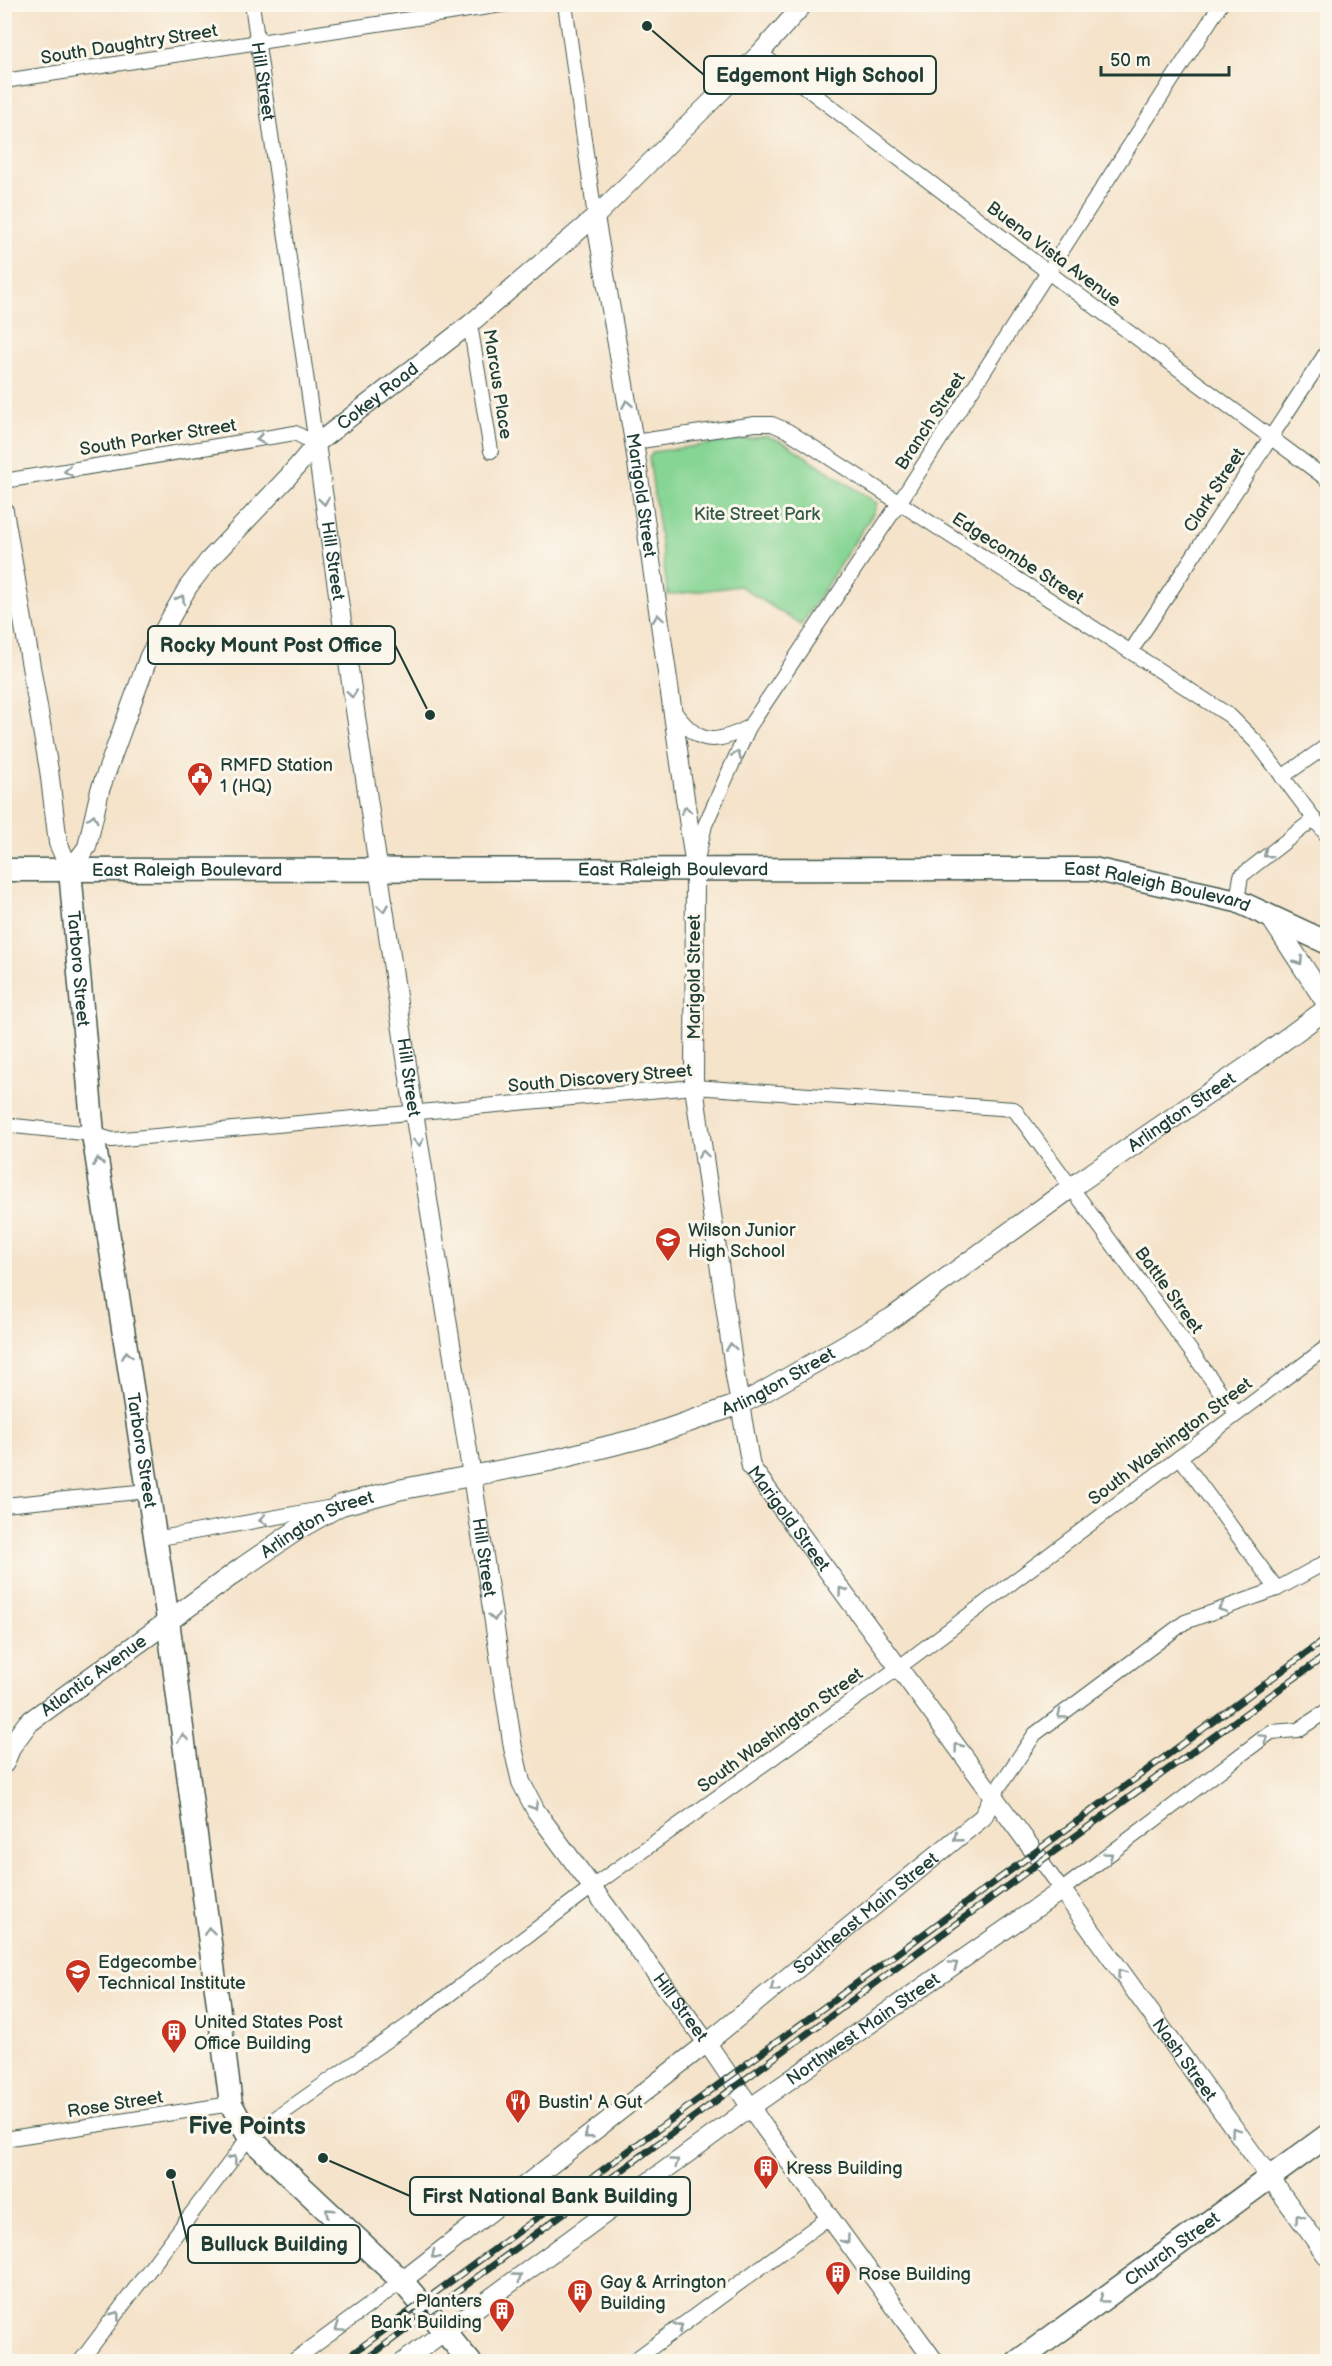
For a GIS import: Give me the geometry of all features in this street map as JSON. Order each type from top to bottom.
[{"type":"main road","name":"East Raleigh Boulevard","points":[[4,870],[1093,869],[1237,901],[1328,943]]},
{"type":"main road","name":"Tarboro Street","points":[[70,870],[93,1134],[168,1620],[231,2104],[249,2137],[402,2280],[470,2361]]},
{"type":"main road","points":[[1270,916],[1328,1006]]},
{"type":"main road","name":"Arlington Street","points":[[168,1620],[300,1528],[341,1505],[398,1490],[549,1461],[645,1437],[740,1404],[892,1318],[1072,1187],[1253,1063],[1328,1006]]},
{"type":"main road","name":"Atlantic Avenue","points":[[4,1763],[11,1746],[12,1733],[168,1620]]},
{"type":"main road","name":"Church Street","points":[[1017,2361],[1328,2135]]},
{"type":"street","name":"Hill Street","points":[[252,4],[414,1112],[513,1748],[521,1782],[536,1811],[707,2043],[829,2217],[935,2361]]},
{"type":"street","name":"South Daughtry Street","points":[[4,81],[508,4]]},
{"type":"street","name":"Marigold Street","points":[[565,4],[595,217],[634,442],[695,868],[694,1087],[740,1404],[752,1467],[1041,1861]]},
{"type":"street","name":"Cokey Road","points":[[70,870],[87,847],[100,790],[149,656],[188,587],[208,561],[316,444],[470,324],[595,217],[760,53],[804,4]]},
{"type":"street","name":"Branch Street","points":[[695,868],[705,825],[749,727],[899,503],[1221,4]]},
{"type":"street","name":"Buena Vista Avenue","points":[[760,53],[1048,272],[1328,480]]},
{"type":"street","name":"Marcus Place","points":[[470,324],[491,451]]},
{"type":"street","name":"Clark Street","points":[[1131,651],[1328,350]]},
{"type":"street","name":"Edgecombe Street","points":[[634,442],[755,424],[772,424],[788,431],[1230,716],[1257,743],[1328,837]]},
{"type":"street","name":"South Parker Street","points":[[4,481],[295,433],[316,444]]},
{"type":"street","name":"Tarboro Street","points":[[4,511],[49,770],[58,843],[70,870]]},
{"type":"street","points":[[670,706],[689,730],[709,740],[735,734],[749,727]]},
{"type":"street","points":[[1282,777],[1328,745]]},
{"type":"street","points":[[1237,901],[1241,876],[1314,819]]},
{"type":"street","name":"South Discovery Street","points":[[4,1125],[93,1134],[112,1140],[694,1087],[1014,1108],[1072,1187]]},
{"type":"street","name":"Battle Street","points":[[1072,1187],[1236,1413]]},
{"type":"street","name":"South Washington Street","points":[[80,2361],[249,2137],[414,2021],[592,1887],[898,1668],[1328,1346]]},
{"type":"street","points":[[1180,1457],[1277,1589]]},
{"type":"street","points":[[4,1505],[148,1491]]},
{"type":"street","points":[[155,1539],[341,1505]]},
{"type":"street","name":"Southeast Main Street","points":[[402,2280],[707,2043],[983,1817],[994,1794],[1035,1734],[1185,1622],[1277,1589],[1328,1561]]},
{"type":"street","name":"Northwest Main Street","points":[[403,2361],[751,2107],[1062,1890],[1271,1732],[1298,1730],[1328,1710]]},
{"type":"street","name":"Nash Street","points":[[1041,1861],[1328,2258]]},
{"type":"street","name":"Rose Street","points":[[5,2140],[231,2104]]},
{"type":"street","points":[[632,2361],[829,2217]]},
{"type":"street","points":[[292,2361],[402,2280]]},
{"type":"green space","name":"Kite Street Park","points":[[767,436],[785,443],[877,503],[874,512],[801,625],[740,586],[668,595],[649,458],[653,452]]},
{"type":"railway","points":[[341,2362],[1328,1637]]},
{"type":"railway","points":[[362,2362],[1041,1861],[1328,1654]]},
{"type":"place","name":"Edgemont High School","points":[[647,26]]},
{"type":"place","name":"Rocky Mount Post Office","points":[[430,715]]},
{"type":"place","name":"RMFD Station 1 (HQ)","points":[[200,798]]},
{"type":"place","name":"Wilson Junior High School","points":[[668,1263]]},
{"type":"place","name":"Edgecombe Technical Institute","points":[[78,1995]]},
{"type":"place","name":"United States Post Office Building","points":[[174,2055]]},
{"type":"place","name":"Bustin' A Gut","points":[[518,2125]]},
{"type":"place","name":"First National Bank Building","points":[[323,2158]]},
{"type":"place","name":"Bulluck Building","points":[[171,2174]]},
{"type":"place","name":"Kress Building","points":[[766,2191]]},
{"type":"place","name":"Rose Building","points":[[838,2297]]},
{"type":"place","name":"Gay & Arrington Building","points":[[580,2315]]},
{"type":"place","name":"Planters Bank Building","points":[[502,2334]]},
{"type":"district","name":"Five Points","points":[[247,2126]]}]
